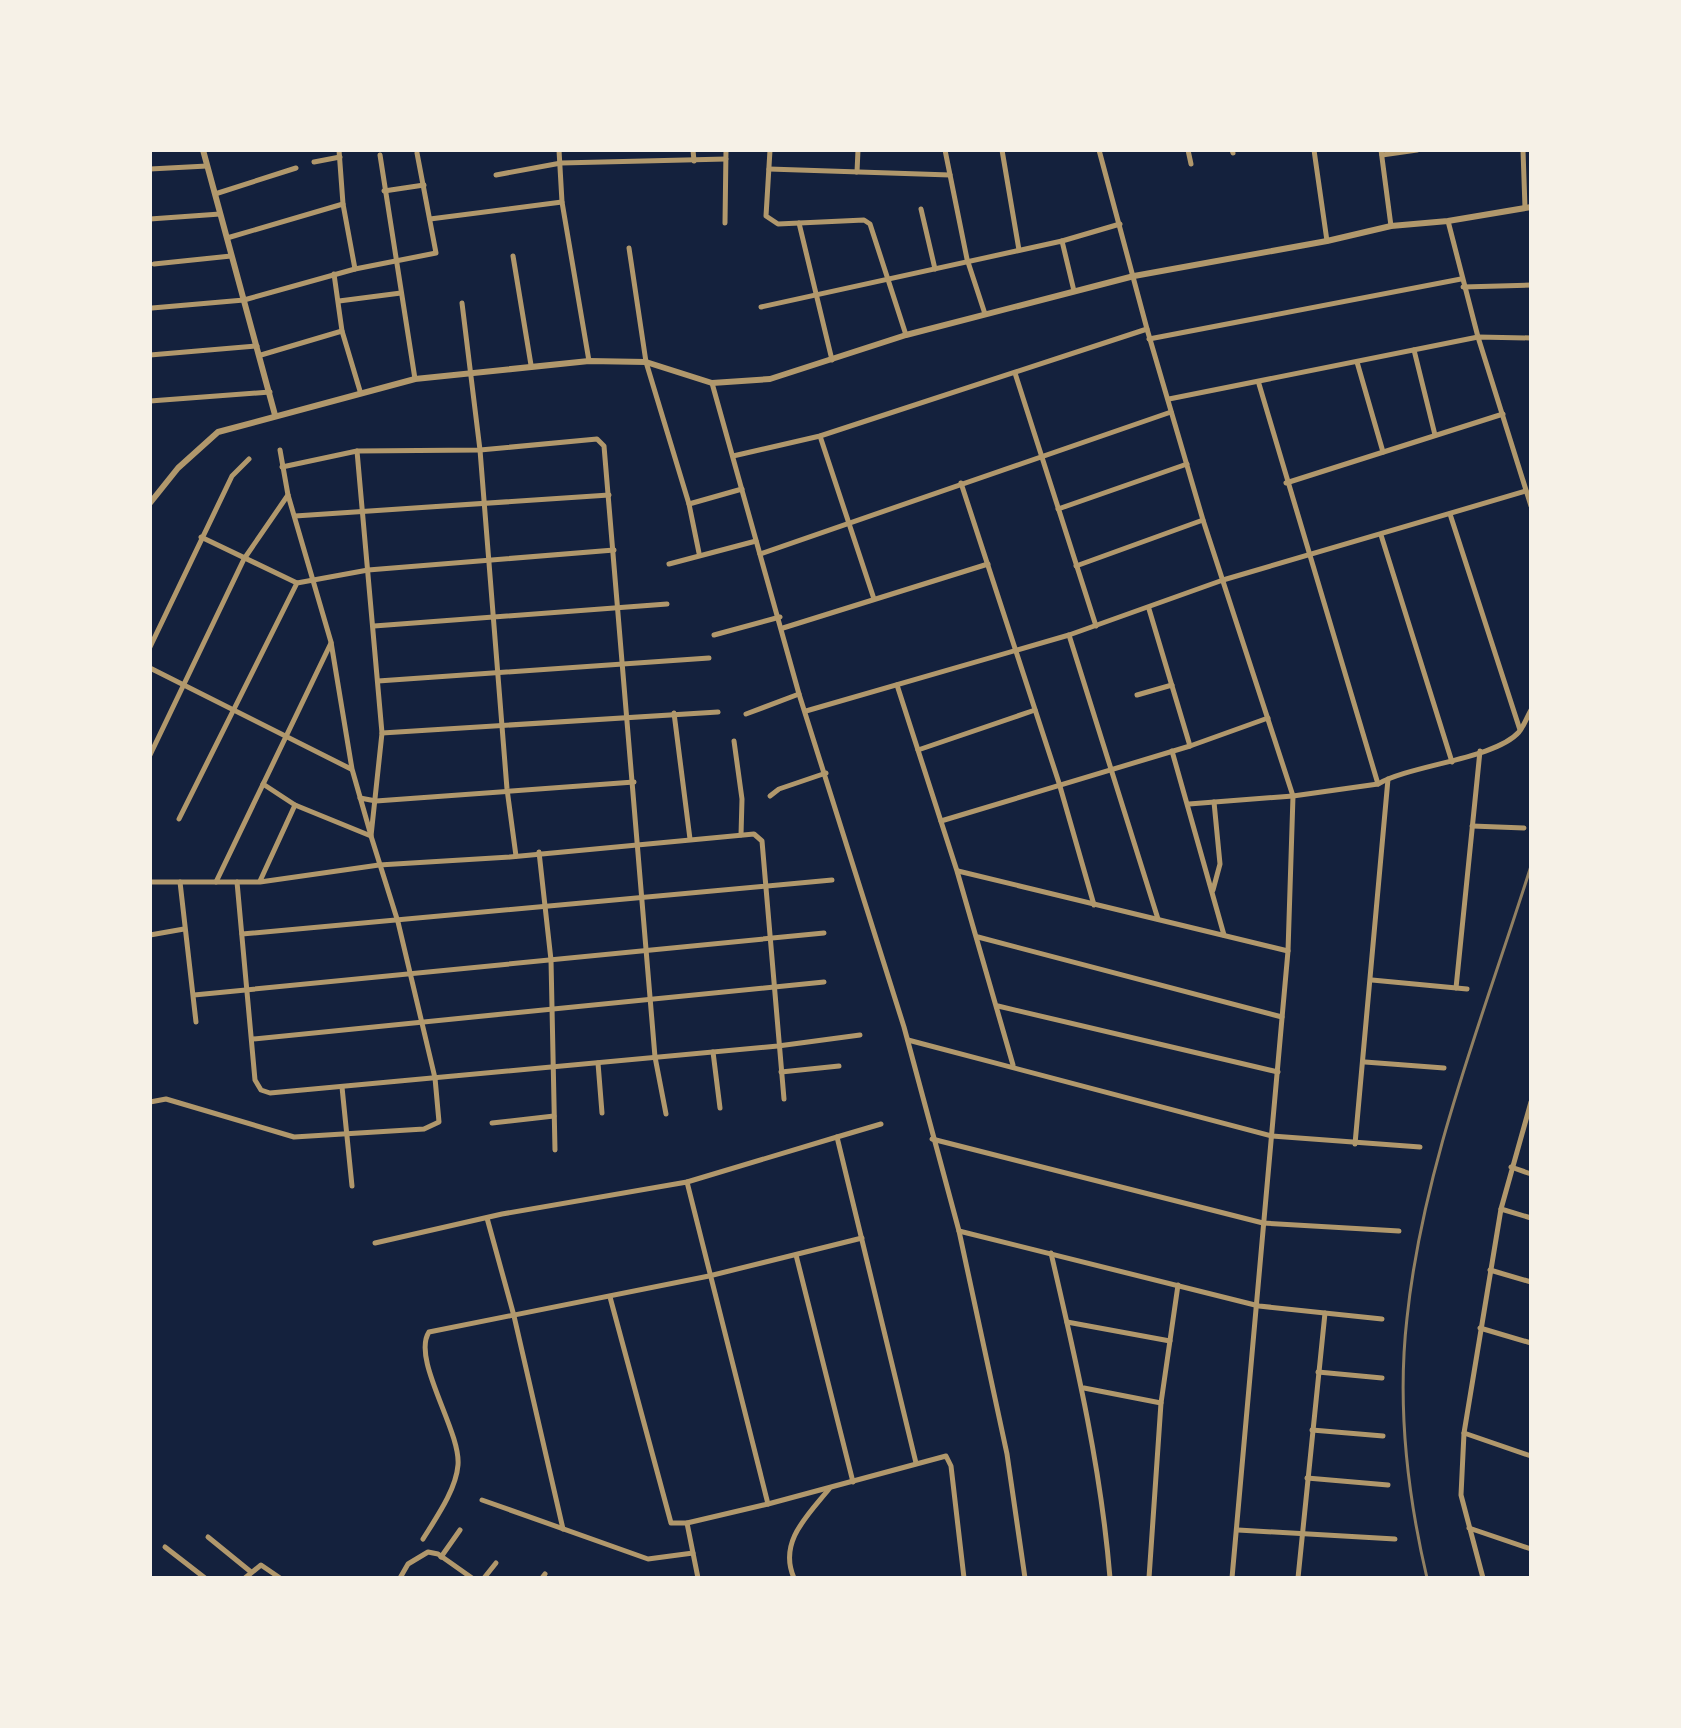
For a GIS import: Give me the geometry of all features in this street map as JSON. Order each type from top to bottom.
[{"type":"street","points":[[559,150],[562,202],[589,361]]},
{"type":"street","points":[[693,150],[694,161]]},
{"type":"street","points":[[725,223],[726,150]]},
{"type":"street","points":[[770,150],[766,216],[778,224],[864,220],[870,224],[906,335]]},
{"type":"street","points":[[857,172],[858,150]]},
{"type":"street","points":[[945,150],[967,259],[985,314]]},
{"type":"street","points":[[1002,150],[1019,250]]},
{"type":"street","points":[[1099,150],[1149,339],[1203,520],[1293,796],[1288,951],[1263,1223],[1259,1306],[1232,1578]]},
{"type":"street","points":[[1188,150],[1191,164]]},
{"type":"street","points":[[1314,150],[1327,241]]},
{"type":"street","points":[[1391,226],[1382,153],[1417,150]]},
{"type":"street","points":[[150,503],[178,468],[218,432],[360,391],[415,379],[589,361],[646,362],[712,383],[770,379],[906,335],[1134,276],[1327,241],[1391,226],[1448,221],[1528,208],[1523,150]]},
{"type":"street","points":[[206,151],[207,166],[259,346],[275,415]]},
{"type":"street","points":[[152,308],[244,300],[334,274],[436,253],[417,153]]},
{"type":"street","points":[[314,162],[340,154],[343,204],[355,269]]},
{"type":"street","points":[[380,155],[415,379]]},
{"type":"street","points":[[496,175],[561,163],[726,159]]},
{"type":"street","points":[[150,169],[207,166]]},
{"type":"street","points":[[215,194],[296,168]]},
{"type":"street","points":[[769,169],[950,175]]},
{"type":"street","points":[[384,191],[424,185]]},
{"type":"street","points":[[430,219],[562,202]]},
{"type":"street","points":[[227,238],[343,204]]},
{"type":"street","points":[[921,209],[935,269]]},
{"type":"street","points":[[150,219],[220,214]]},
{"type":"street","points":[[1448,221],[1463,287],[1531,506]]},
{"type":"street","points":[[799,223],[832,360]]},
{"type":"street","points":[[761,307],[888,282],[967,259],[1062,241],[1120,224]]},
{"type":"street","points":[[1062,241],[1074,291]]},
{"type":"street","points":[[629,248],[646,362],[689,504],[699,553]]},
{"type":"street","points":[[154,264],[231,256]]},
{"type":"street","points":[[513,256],[531,365]]},
{"type":"street","points":[[334,274],[342,331],[360,391]]},
{"type":"street","points":[[1149,339],[1461,279]]},
{"type":"street","points":[[1463,287],[1531,285]]},
{"type":"street","points":[[339,301],[401,293]]},
{"type":"street","points":[[462,303],[485,501],[507,789],[516,856]]},
{"type":"street","points":[[733,456],[820,436],[1147,329]]},
{"type":"street","points":[[261,355],[342,331]]},
{"type":"street","points":[[1169,399],[1259,384],[1478,337],[1531,338]]},
{"type":"street","points":[[150,355],[259,346]]},
{"type":"street","points":[[1414,350],[1435,435]]},
{"type":"street","points":[[1357,362],[1383,452]]},
{"type":"street","points":[[1015,373],[1096,626]]},
{"type":"street","points":[[712,383],[780,617],[799,694],[908,1040],[931,1138],[959,1231],[1007,1454],[1025,1578]]},
{"type":"street","points":[[1259,384],[1378,784]]},
{"type":"street","points":[[150,401],[270,392]]},
{"type":"street","points":[[760,554],[1171,412]]},
{"type":"street","points":[[1286,483],[1503,414]]},
{"type":"street","points":[[820,436],[874,599]]},
{"type":"street","points":[[282,467],[357,451],[480,450],[597,439],[604,446],[655,1057],[666,1114]]},
{"type":"street","points":[[150,1102],[166,1099],[294,1137],[433,1127],[441,1115],[398,922],[352,769],[331,642],[288,495],[280,450]]},
{"type":"street","points":[[357,451],[382,733],[375,774],[376,801],[371,836]]},
{"type":"street","points":[[150,647],[232,476],[249,459]]},
{"type":"street","points":[[1058,509],[1187,464]]},
{"type":"street","points":[[961,483],[1017,649],[1094,905]]},
{"type":"street","points":[[689,504],[742,489]]},
{"type":"street","points":[[806,711],[1069,635],[1149,609],[1223,580],[1310,557],[1526,491]]},
{"type":"street","points":[[150,755],[244,559],[288,495]]},
{"type":"street","points":[[295,516],[609,495]]},
{"type":"street","points":[[1450,514],[1520,731]]},
{"type":"street","points":[[1076,566],[1203,520]]},
{"type":"street","points":[[1381,535],[1452,762]]},
{"type":"street","points":[[201,537],[297,583],[368,570],[614,550]]},
{"type":"street","points":[[669,564],[699,553],[756,541]]},
{"type":"street","points":[[783,628],[988,564]]},
{"type":"street","points":[[179,819],[297,583]]},
{"type":"street","points":[[374,626],[667,604]]},
{"type":"street","points":[[1149,609],[1190,746]]},
{"type":"street","points":[[714,635],[780,617]]},
{"type":"street","points":[[1069,635],[1114,768],[1158,919]]},
{"type":"street","points":[[216,882],[331,642]]},
{"type":"street","points":[[378,681],[709,658]]},
{"type":"street","points":[[150,668],[352,769]]},
{"type":"street","points":[[897,685],[957,871],[1014,1066]]},
{"type":"street","points":[[1137,695],[1172,685]]},
{"type":"street","points":[[746,714],[799,694]]},
{"type":"street","points":[[918,750],[1035,710]]},
{"type":"street","points":[[1189,804],[1293,796],[1378,784],[1480,751],[1520,731],[1531,710]]},
{"type":"street","points":[[382,733],[628,715],[718,712]]},
{"type":"street","points":[[674,713],[690,839]]},
{"type":"street","points":[[941,821],[1190,746],[1268,718]]},
{"type":"street","points":[[734,741],[742,799],[741,835]]},
{"type":"street","points":[[1172,751],[1224,935]]},
{"type":"street","points":[[1456,988],[1480,751]]},
{"type":"street","points":[[770,796],[779,789],[826,773]]},
{"type":"street","points":[[1355,1144],[1365,1062],[1388,779]]},
{"type":"street","points":[[360,798],[376,801],[634,782]]},
{"type":"street","points":[[263,784],[295,805],[371,836]]},
{"type":"street","points":[[1213,891],[1220,864],[1214,802]]},
{"type":"street","points":[[260,882],[295,805]]},
{"type":"street","points":[[1472,826],[1524,828]]},
{"type":"street","points":[[150,882],[260,882],[379,865],[754,834],[762,841],[784,1099]]},
{"type":"street","points":[[539,852],[551,960],[555,1150]]},
{"type":"street","points":[[957,871],[1288,951]]},
{"type":"street","points":[[242,934],[764,889],[832,880]]},
{"type":"street","points":[[180,882],[196,1022]]},
{"type":"street","points":[[237,882],[255,1080],[261,1090],[270,1093],[778,1046],[860,1035]]},
{"type":"street","points":[[150,935],[184,929]]},
{"type":"street","points":[[194,995],[824,933]]},
{"type":"street","points":[[977,937],[1282,1017]]},
{"type":"street","points":[[1372,980],[1467,989]]},
{"type":"street","points":[[253,1039],[421,1025],[824,982]]},
{"type":"street","points":[[997,1005],[1278,1072]]},
{"type":"street","points":[[908,1040],[1272,1136],[1420,1147]]},
{"type":"street","points":[[713,1052],[720,1108]]},
{"type":"street","points":[[1365,1062],[1444,1068]]},
{"type":"street","points":[[598,1063],[602,1113]]},
{"type":"street","points":[[781,1072],[839,1066]]},
{"type":"street","points":[[342,1087],[352,1186]]},
{"type":"street","points":[[1483,1578],[1468,1528],[1460,1480],[1464,1433],[1501,1209],[1531,1102]]},
{"type":"street","points":[[492,1123],[554,1116]]},
{"type":"street","points":[[375,1243],[487,1218],[687,1182],[881,1124]]},
{"type":"street","points":[[837,1137],[916,1463]]},
{"type":"street","points":[[931,1138],[1263,1223],[1399,1231]]},
{"type":"street","points":[[1511,1167],[1531,1174]]},
{"type":"street","points":[[687,1182],[768,1504]]},
{"type":"street","points":[[1501,1209],[1531,1218]]},
{"type":"street","points":[[487,1218],[514,1316],[563,1529]]},
{"type":"street","points":[[959,1231],[1259,1306],[1382,1319]]},
{"type":"street","points":[[423,1539],[442,1508],[458,1465],[452,1432],[429,1369],[426,1335],[709,1276],[862,1238]]},
{"type":"street","points":[[1051,1253],[1084,1388],[1106,1523],[1110,1578]]},
{"type":"street","points":[[796,1255],[853,1482]]},
{"type":"street","points":[[1490,1270],[1531,1282]]},
{"type":"street","points":[[1149,1578],[1161,1403],[1178,1285]]},
{"type":"street","points":[[610,1297],[668,1518],[676,1525],[829,1489],[940,1456],[950,1460],[964,1578]]},
{"type":"street","points":[[1298,1578],[1325,1313]]},
{"type":"street","points":[[1067,1322],[1170,1341]]},
{"type":"street","points":[[1480,1328],[1531,1343]]},
{"type":"street","points":[[1318,1372],[1382,1378]]},
{"type":"street","points":[[1084,1388],[1161,1403]]},
{"type":"street","points":[[1312,1430],[1383,1436]]},
{"type":"street","points":[[1464,1433],[1531,1456]]},
{"type":"street","points":[[1307,1478],[1388,1485]]},
{"type":"street","points":[[794,1578],[788,1556],[794,1533],[829,1489]]},
{"type":"street","points":[[482,1500],[648,1559],[693,1553]]},
{"type":"street","points":[[687,1523],[698,1578]]},
{"type":"street","points":[[1468,1528],[1531,1549]]},
{"type":"street","points":[[441,1557],[460,1530]]},
{"type":"street","points":[[1238,1530],[1395,1539]]},
{"type":"street","points":[[208,1537],[251,1572]]},
{"type":"street","points":[[165,1547],[205,1578]]},
{"type":"street","points":[[400,1578],[408,1564],[428,1552],[472,1578]]},
{"type":"street","points":[[484,1578],[496,1563]]},
{"type":"street","points":[[245,1578],[261,1565],[280,1578]]},
{"type":"railway","points":[[1427,1578],[1409,1481],[1404,1416],[1404,1351],[1415,1261],[1441,1146],[1531,866]]}]
